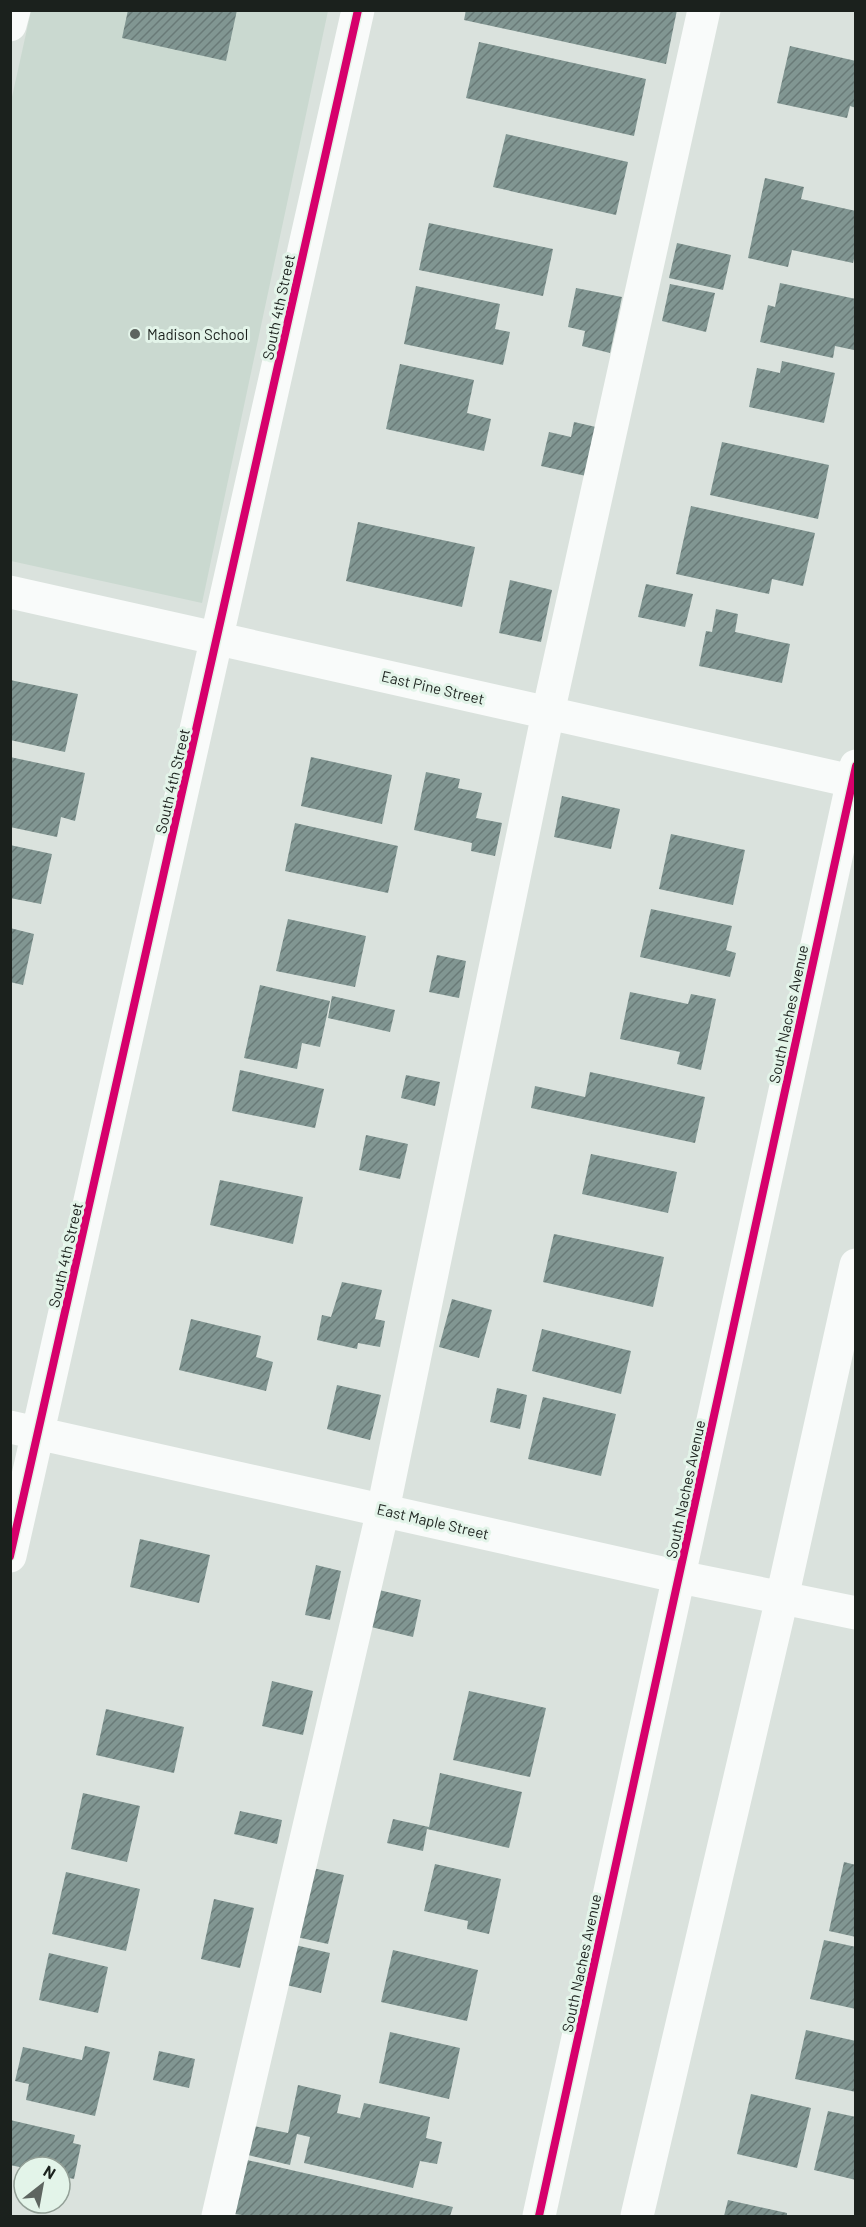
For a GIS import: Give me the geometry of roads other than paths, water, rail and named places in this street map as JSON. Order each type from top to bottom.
[{"type":"street","points":[[10,25],[14,10]]},
{"type":"street","name":"South 4th Street","points":[[10,1557],[24,1430],[219,639],[358,10]]},
{"type":"street","points":[[219,2217],[383,1510],[548,713],[704,10]]},
{"type":"street","name":"East Pine Street","points":[[10,592],[548,713],[854,777]]},
{"type":"street","name":"South Naches Avenue","points":[[539,2217],[854,777]]},
{"type":"street","points":[[638,2217],[782,1598],[855,1265]]},
{"type":"street","name":"East Maple Street","points":[[24,1430],[680,1577],[855,1613]]},
{"type":"place","name":"Madison School","points":[[135,334]]}]
